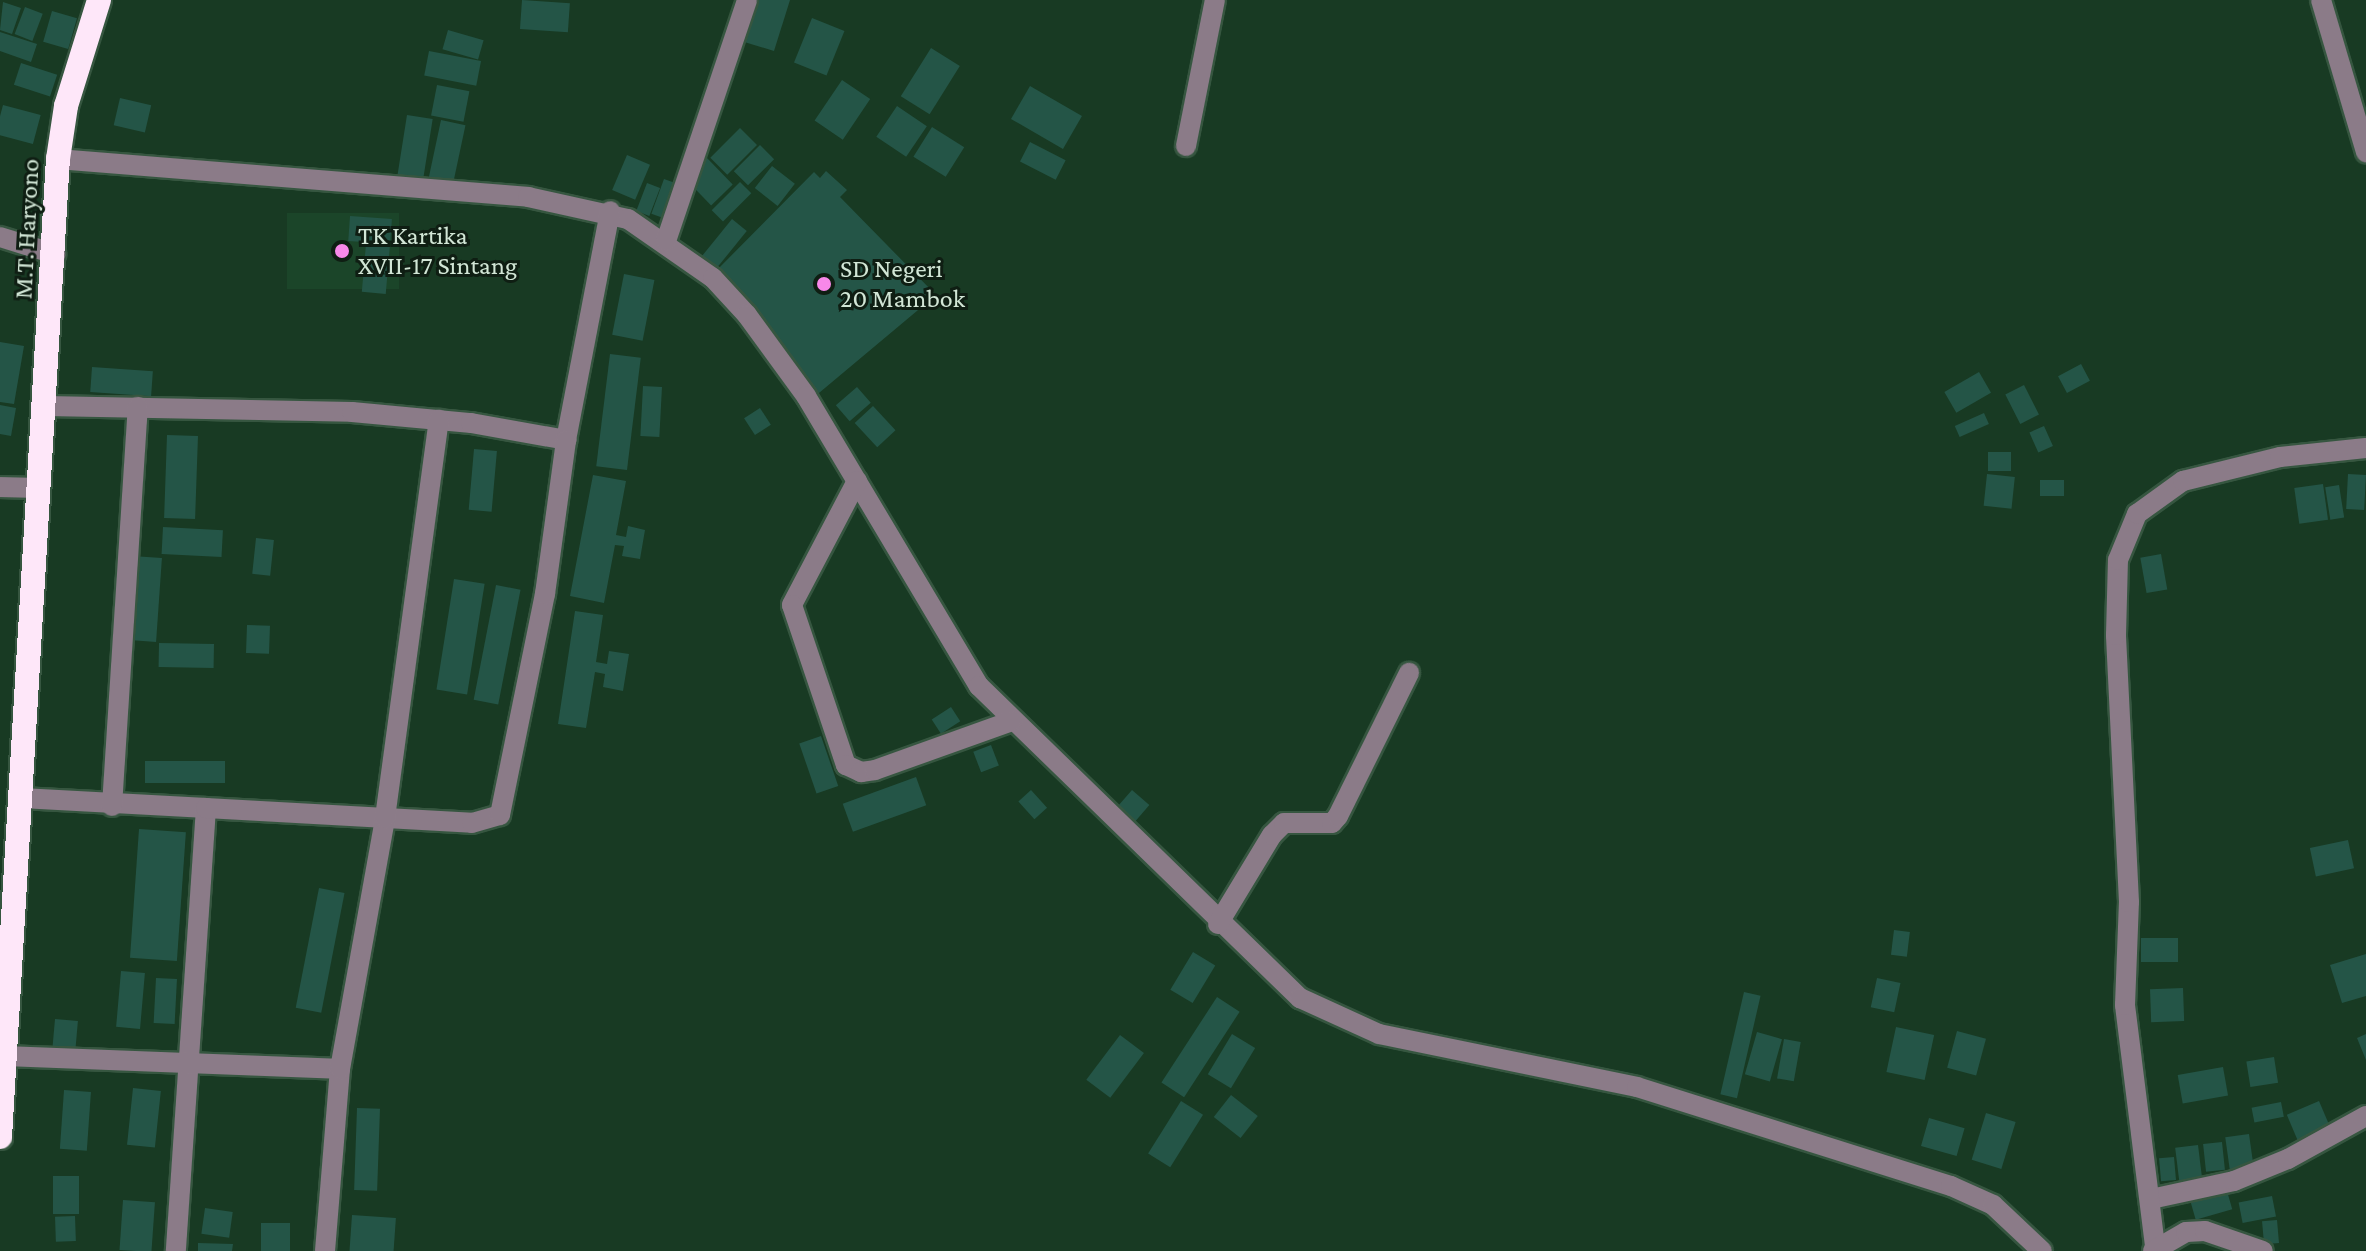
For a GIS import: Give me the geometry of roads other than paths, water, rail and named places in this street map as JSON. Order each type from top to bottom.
[{"type":"highway","name":"M.T. Haryono","points":[[0,1137],[46,406],[58,159],[66,106],[99,0]]},
{"type":"street","points":[[666,241],[747,0]]},
{"type":"street","points":[[1186,146],[1215,0]]},
{"type":"street","points":[[2321,0],[2366,152]]},
{"type":"street","points":[[58,159],[468,191],[610,211],[666,241],[713,278],[747,315],[806,396],[970,676],[1218,924],[1300,998],[1355,1026],[1637,1087],[1776,1128],[1951,1186],[1993,1205],[2040,1250]]},
{"type":"street","points":[[22,798],[112,806],[206,808],[472,823],[500,815],[545,594],[566,440],[610,211]]},
{"type":"street","points":[[0,237],[55,254]]},
{"type":"street","points":[[46,406],[439,420],[566,440]]},
{"type":"street","points":[[112,806],[138,407]]},
{"type":"street","points":[[325,1251],[340,1069],[385,818],[439,420]]},
{"type":"street","points":[[2263,1251],[2205,1231],[2186,1232],[2154,1248],[2151,1199],[2125,1005],[2129,902],[2116,635],[2118,560],[2126,532],[2156,496],[2183,481],[2280,457],[2366,448]]},
{"type":"street","points":[[857,481],[792,605],[846,765],[861,772],[875,770],[1012,721]]},
{"type":"street","points":[[0,487],[40,488]]},
{"type":"street","points":[[1218,924],[1272,835],[1284,823],[1332,823],[1338,816],[1409,673]]},
{"type":"street","points":[[176,1251],[206,808]]},
{"type":"street","points":[[4,1056],[340,1069]]},
{"type":"street","points":[[2151,1199],[2234,1181],[2288,1159],[2366,1116]]},
{"type":"place","name":"TK Kartika XVII-17 Sintang","points":[[342,251]]},
{"type":"place","name":"SD Negeri 20 Mambok","points":[[824,284]]}]
